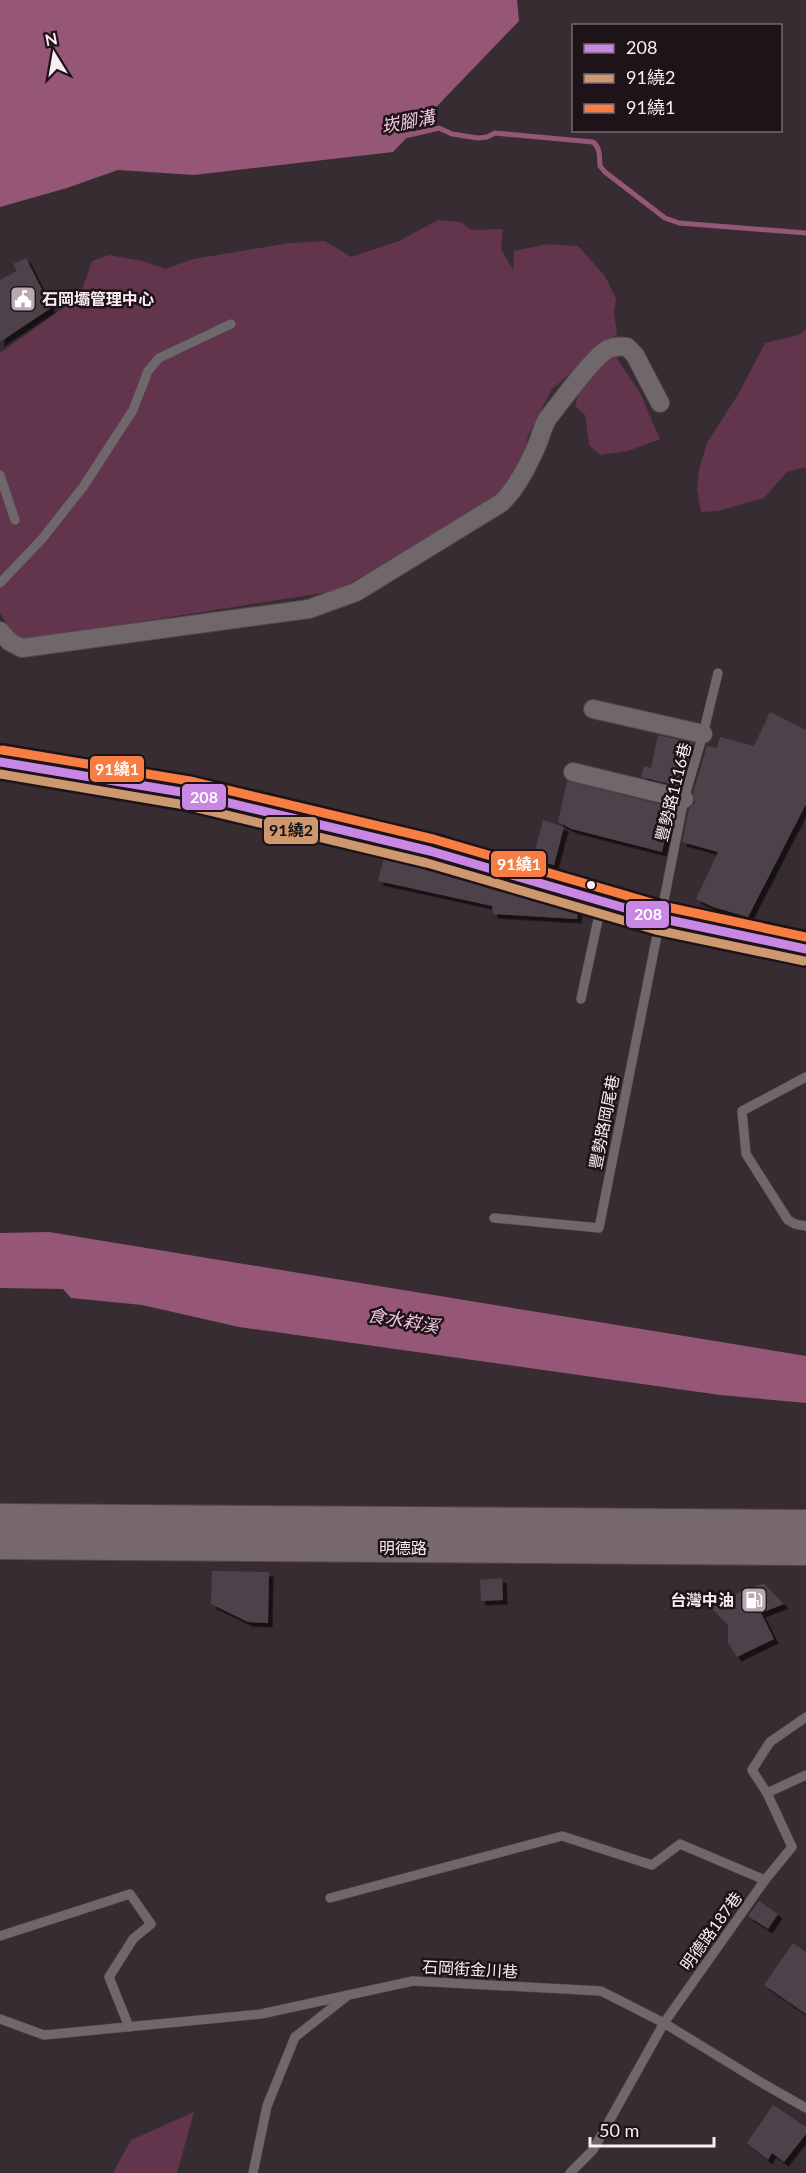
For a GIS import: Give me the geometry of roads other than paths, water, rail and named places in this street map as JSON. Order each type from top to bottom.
[{"type":"main road","name":"明德路","points":[[0,1518],[653,1536],[806,1551]]},
{"type":"main road","name":"明德路","points":[[0,1545],[653,1536],[806,1524]]},
{"type":"street","points":[[0,631],[10,642],[22,648],[309,609],[337,600],[356,592],[501,503],[513,491],[538,444],[548,418],[597,358],[608,349],[627,346],[635,356],[660,403]]},
{"type":"street","points":[[593,709],[703,735]]},
{"type":"street","points":[[0,762],[187,793],[430,851],[659,918],[806,949]]},
{"type":"street","points":[[573,772],[684,799]]},
{"type":"lane","points":[[0,583],[42,539],[83,488],[133,410],[148,370],[154,363],[159,358],[231,324]]},
{"type":"lane","points":[[0,475],[15,520]]},
{"type":"lane","name":"豐勢路1116巷","points":[[659,918],[684,799],[718,673]]},
{"type":"lane","points":[[581,999],[602,900]]},
{"type":"lane","name":"豐勢路岡尾巷","points":[[494,1218],[599,1227],[659,918]]},
{"type":"lane","points":[[806,1077],[741,1111],[746,1155],[788,1220],[806,1226]]},
{"type":"lane","name":"明德路187巷","points":[[570,2173],[593,2150],[664,2023],[765,1880],[792,1847],[767,1793],[752,1770],[770,1742],[806,1717]]},
{"type":"lane","points":[[767,1793],[806,1775]]},
{"type":"lane","points":[[330,1898],[562,1836],[652,1864],[680,1844],[765,1880]]},
{"type":"lane","points":[[0,1936],[130,1894],[151,1924],[133,1939],[110,1977],[129,2027]]},
{"type":"lane","name":"石岡街金川巷","points":[[0,2019],[44,2035],[261,2014],[413,1981],[601,1991],[664,2023],[806,2108]]},
{"type":"lane","points":[[253,2173],[267,2106],[295,2037],[349,1995]]},
{"type":"water","points":[[0,0],[517,0],[519,21],[393,152],[194,175],[118,170],[67,188],[0,207]]},
{"type":"water","name":"食水嵙溪","points":[[49,1232],[806,1356],[806,1403],[720,1395],[239,1327],[142,1305],[71,1298],[63,1289],[0,1288],[0,1233]]},
{"type":"waterway","name":"崁腳溝","points":[[405,136],[439,128],[452,134],[478,138],[495,133],[593,142],[598,150],[600,166],[605,172],[665,218],[679,223],[806,233]]},
{"type":"place","name":"石岡壩管理中心","points":[[23,299]]},
{"type":"place","name":"台灣中油","points":[[754,1600]]}]
